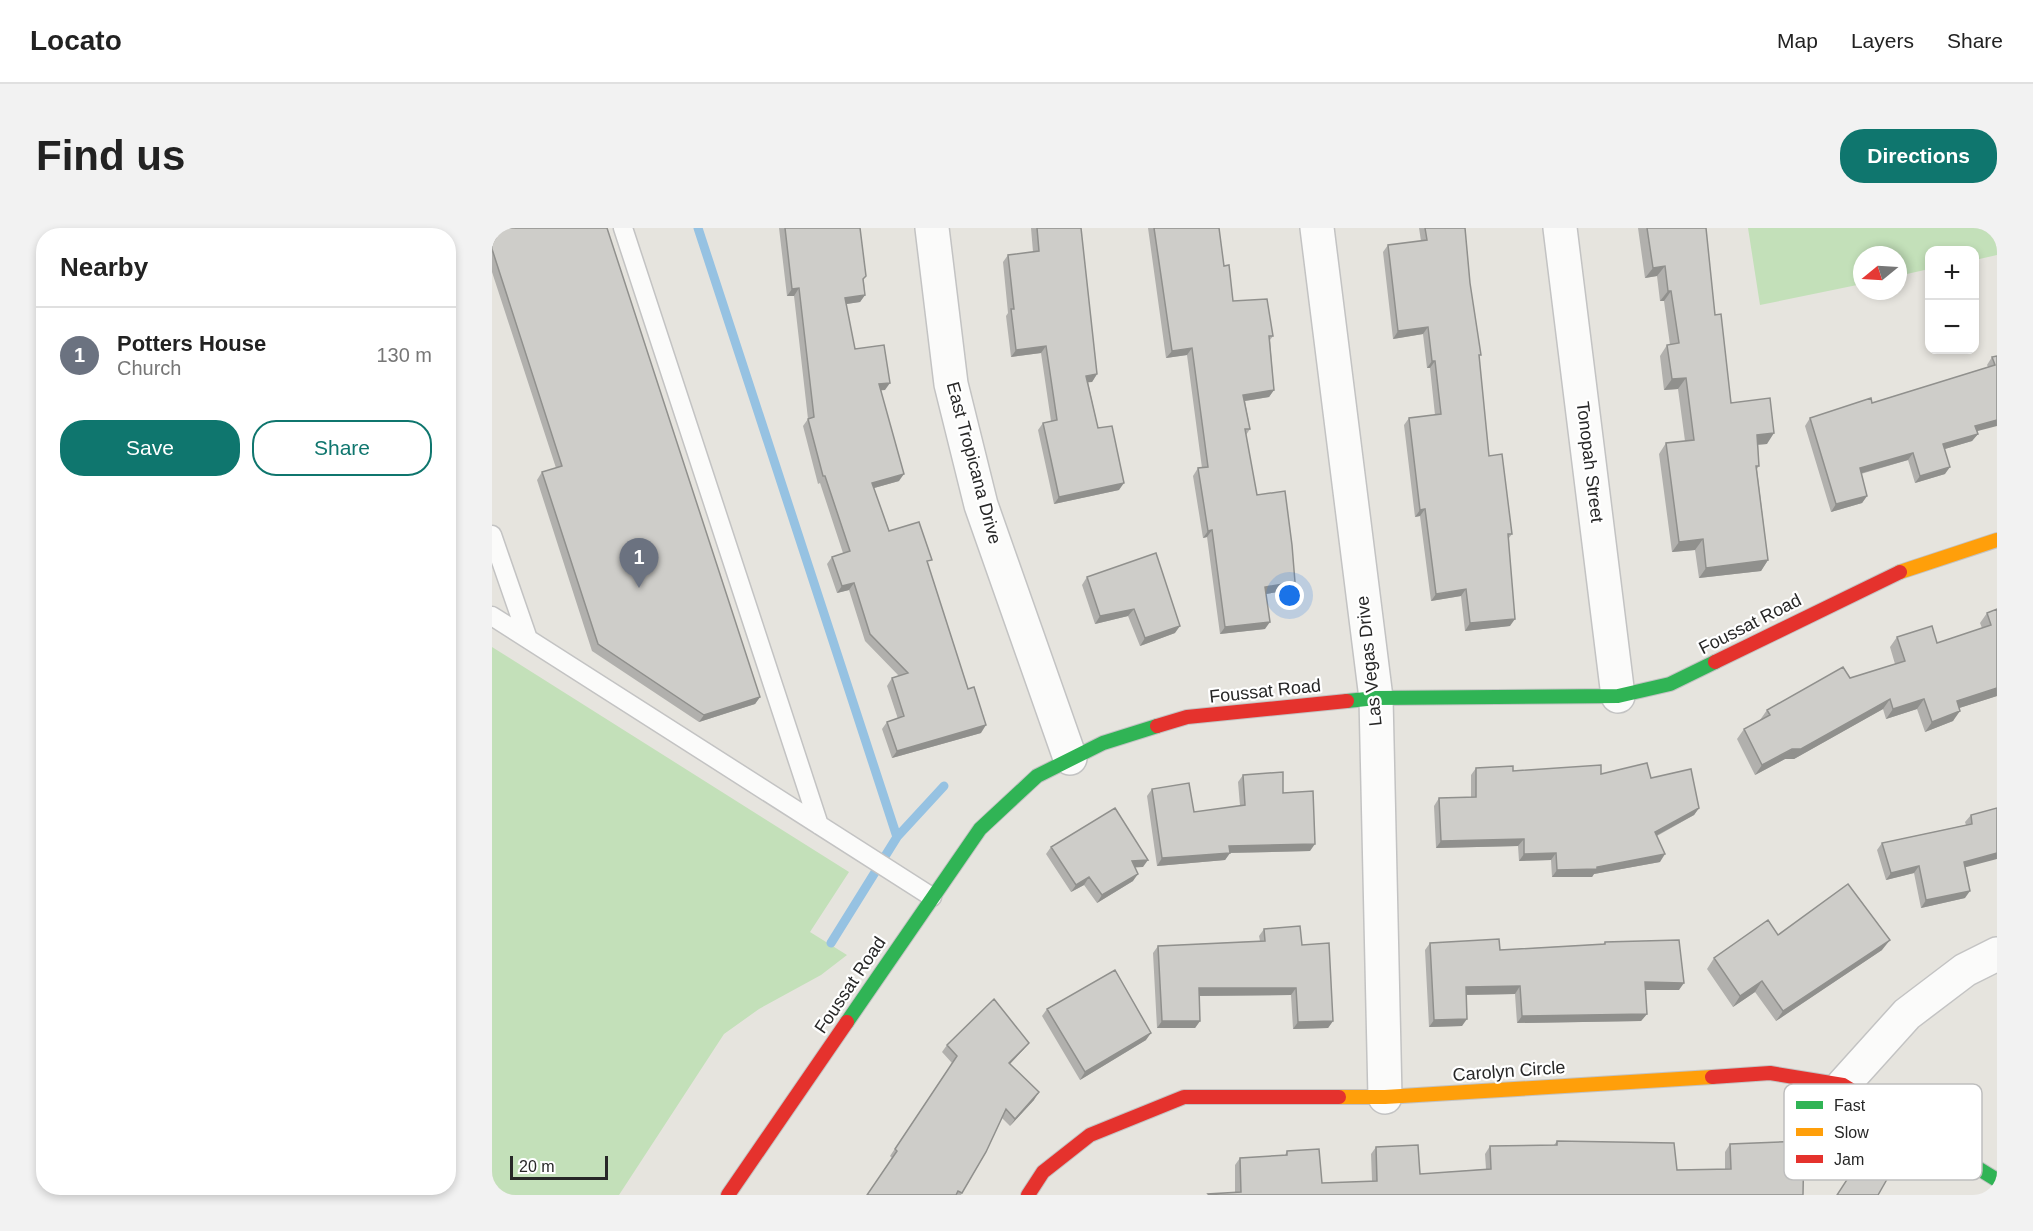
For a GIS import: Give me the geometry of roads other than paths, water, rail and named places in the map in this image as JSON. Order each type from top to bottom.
[{"type":"main road","name":"Foussat Road","points":[[728,1195],[981,829],[1037,776],[1070,758],[1102,743],[1186,717],[1376,698],[1618,696],[1670,684],[1911,566],[1997,540]]},
{"type":"main road","name":"Carolyn Circle","points":[[1028,1195],[1043,1172],[1089,1135],[1184,1097],[1385,1097],[1770,1073],[1837,1084]]},
{"type":"main road","name":"Carolyn Circle","points":[[1982,1171],[1997,1180]]},
{"type":"street","name":"East Tropicana Drive","points":[[932,228],[951,384],[981,505],[1070,758]]},
{"type":"street","name":"Las Vegas Drive","points":[[1317,228],[1376,698],[1385,1097]]},
{"type":"street","name":"Tonopah Street","points":[[1560,228],[1618,696]]},
{"type":"street","points":[[1844,1084],[1907,1014],[1965,970],[1997,954]]},
{"type":"lane","points":[[622,228],[819,825]]},
{"type":"lane","points":[[492,535],[528,639]]},
{"type":"lane","points":[[492,616],[932,897]]},
{"type":"waterway","points":[[698,228],[897,837]]},
{"type":"waterway","points":[[831,943],[897,837],[944,786]]},
{"type":"place","name":"Potters House","points":[[639,588]]}]
